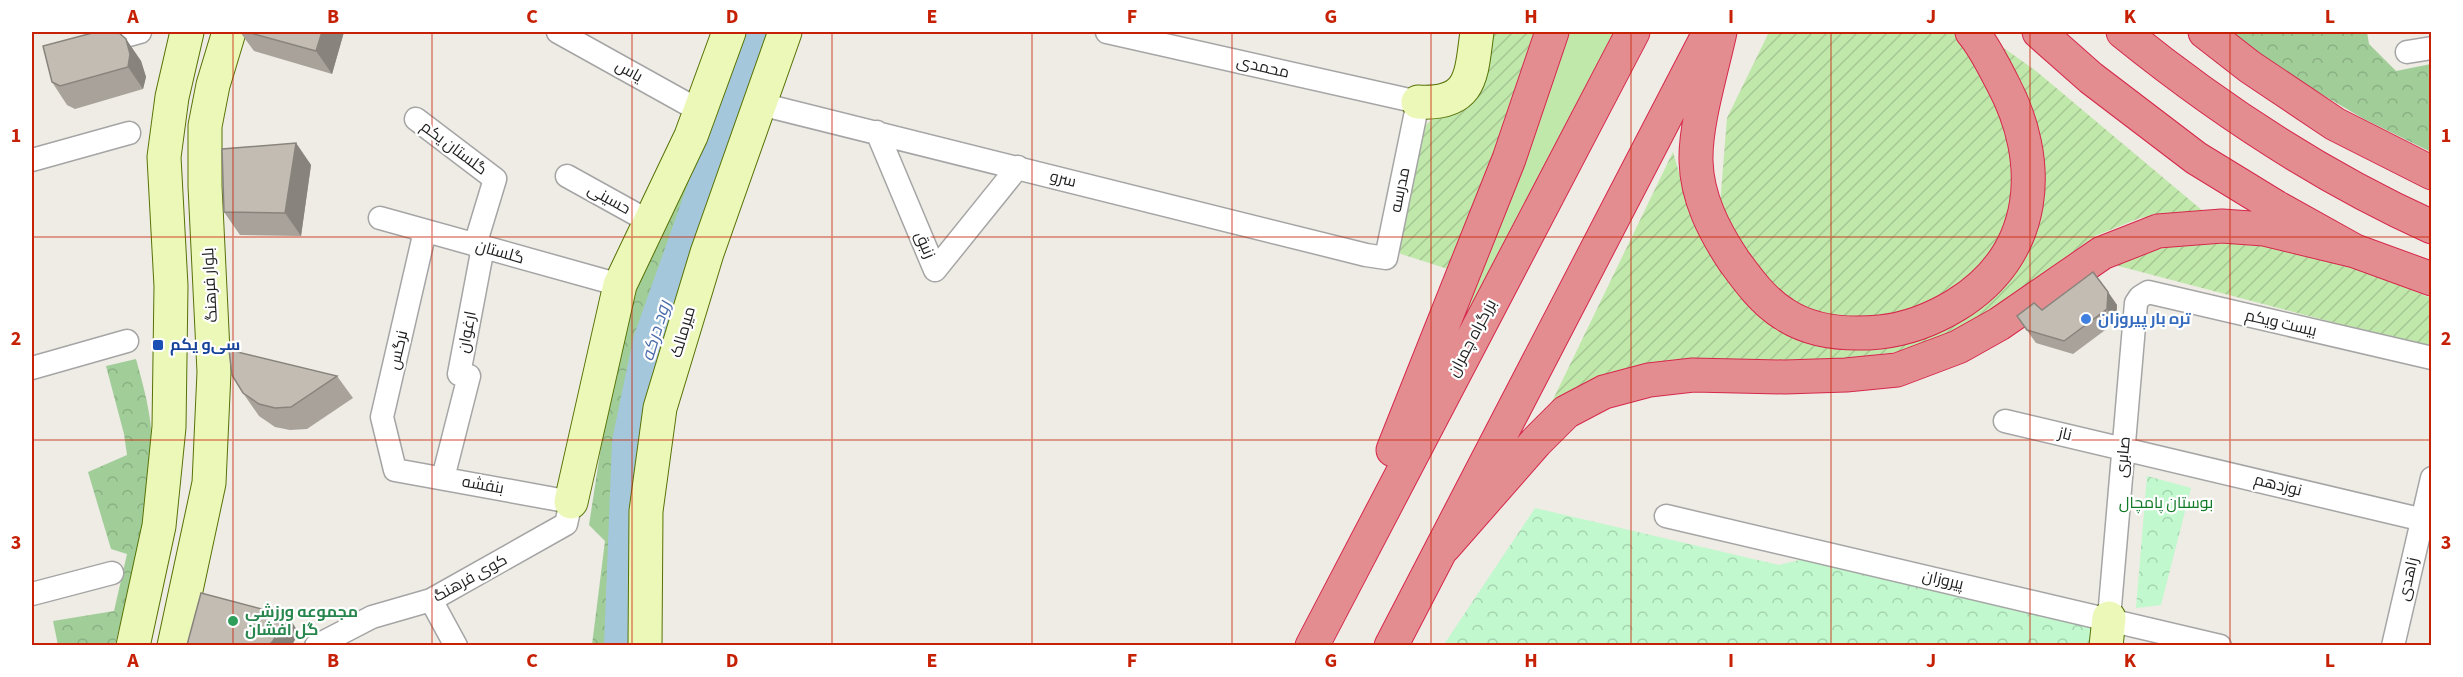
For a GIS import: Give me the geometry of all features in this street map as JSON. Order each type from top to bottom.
[{"type":"highway","points":[[1362,546],[1377,491],[1418,382],[1509,159],[1552,32]]},
{"type":"highway","name":"بزرگراه چمران","points":[[1312,645],[1633,32]]},
{"type":"highway","points":[[1391,645],[1444,547],[1709,32]]},
{"type":"highway","points":[[1720,32],[1699,131],[1696,160],[1702,198],[1708,218],[1743,273],[1768,302],[1784,314],[1802,324],[1827,330],[1870,333],[1909,327],[1928,320],[1975,293],[1994,276],[2021,228],[2029,170],[2024,133],[2009,95],[1972,32]]},
{"type":"highway","points":[[2039,32],[2091,78],[2196,158],[2276,207],[2355,250]]},
{"type":"highway","points":[[2123,32],[2263,134],[2357,191],[2432,227]]},
{"type":"highway","points":[[2207,34],[2250,67],[2335,124],[2432,173]]},
{"type":"highway","points":[[1444,547],[1536,442],[1566,412],[1604,392],[1649,380],[1693,375],[1785,377],[1846,375],[1897,370],[1958,347],[1999,324],[2102,252],[2158,231],[2222,226],[2264,229],[2355,250],[2432,279]]},
{"type":"street","points":[[76,50],[140,32]]},
{"type":"street","points":[[133,645],[159,526],[169,427],[171,286],[164,157],[172,97],[187,32]]},
{"type":"street","name":"بلوار فرهنگ","points":[[174,645],[209,483],[214,372],[205,186],[206,126],[213,85],[229,32]]},
{"type":"street","name":"یاس","points":[[558,32],[700,111]]},
{"type":"street","points":[[571,502],[620,285],[691,136],[729,32]]},
{"type":"street","name":"میرمالک","points":[[645,645],[645,511],[660,408],[704,262],[785,32]]},
{"type":"street","name":"محمدی","points":[[1107,32],[1418,102]]},
{"type":"street","points":[[1418,102],[1437,103],[1450,100],[1467,85],[1472,74],[1478,32]]},
{"type":"street","points":[[2407,52],[2432,48]]},
{"type":"street","name":"مدرسه","points":[[1366,255],[1386,258],[1418,102]]},
{"type":"street","name":"سرو","points":[[760,104],[1366,255]]},
{"type":"street","name":"گلستان یکم","points":[[416,119],[495,179],[479,246]]},
{"type":"street","name":"زنبق","points":[[877,132],[935,270],[1017,167]]},
{"type":"street","points":[[32,160],[129,133]]},
{"type":"street","name":"حسینی","points":[[567,176],[651,222]]},
{"type":"street","name":"گلستان","points":[[380,218],[620,285]]},
{"type":"street","name":"نرگس","points":[[395,470],[382,417],[425,231]]},
{"type":"street","name":"ارغوان","points":[[443,478],[469,376],[459,374],[479,246]]},
{"type":"street","name":"بیست ویکم","points":[[2136,303],[2148,292],[2432,358]]},
{"type":"street","name":"صابری","points":[[2107,632],[2136,303]]},
{"type":"street","points":[[32,368],[127,341]]},
{"type":"street","name":"ناز","points":[[2005,421],[2124,448]]},
{"type":"street","name":"نوزدهم","points":[[2124,448],[2427,521]]},
{"type":"street","name":"بنفشه","points":[[395,470],[571,502]]},
{"type":"street","name":"زاهدی","points":[[2393,645],[2427,521],[2432,478]]},
{"type":"street","name":"کوی فرهنگ","points":[[316,645],[372,617],[431,600],[566,524],[571,502]]},
{"type":"street","name":"پیروزان","points":[[1666,516],[2107,632],[2220,645]]},
{"type":"street","points":[[32,594],[112,573]]},
{"type":"street","points":[[431,600],[456,645]]},
{"type":"green space","points":[[1489,32],[1541,32],[1451,270],[1401,254],[1393,247],[1419,131],[1438,114]]},
{"type":"green space","points":[[1566,32],[1614,32],[1537,186],[1464,322],[1457,308]]},
{"type":"green space","points":[[1769,32],[1959,32],[2011,122],[2020,180],[1986,274],[1902,316],[1849,320],[1808,314],[1763,282],[1720,205],[1727,118]]},
{"type":"green space","points":[[2232,32],[2367,32],[2369,44],[2396,71],[2431,64],[2431,152],[2364,119],[2280,70]]},
{"type":"green space","points":[[1998,44],[2036,71],[2203,211],[2140,218],[2095,236],[1974,323],[1923,349],[1848,358],[1691,364],[1547,412],[1673,152],[1691,212],[1743,294],[1903,344],[2030,226]]},
{"type":"green space","points":[[686,178],[693,182],[626,393],[610,645],[592,645],[605,541],[589,525],[610,388],[630,305]]},
{"type":"green space","points":[[2211,233],[2330,257],[2431,298],[2431,348],[2107,263],[2126,253]]},
{"type":"green space","points":[[136,359],[145,393],[152,450],[143,524],[115,645],[58,645],[53,621],[114,611],[127,554],[111,549],[88,472],[127,455],[124,434],[106,366]]},
{"type":"green space","name":"بوستان پامچال","points":[[2147,476],[2191,488],[2161,605],[2136,608]]},
{"type":"green space","points":[[1535,508],[1779,565],[1808,558],[2096,627],[2094,646],[1443,646]]},
{"type":"building","points":[[96,32],[118,32],[126,39],[130,54],[128,67],[60,86],[52,82],[43,46]]},
{"type":"building","points":[[247,32],[322,32],[316,51]]},
{"type":"building","points":[[296,143],[285,213],[224,212],[222,149]]},
{"type":"building","points":[[2093,272],[2108,292],[2107,309],[2064,341],[2027,330],[2017,316],[2034,303],[2042,310]]},
{"type":"building","points":[[229,350],[337,376],[291,407],[275,408],[259,404],[243,393],[232,375]]},
{"type":"building","points":[[201,593],[288,616],[269,645],[187,645]]},
{"type":"waterway","name":"رود درکه","points":[[621,646],[629,442],[650,341],[760,32]]},
{"type":"place","name":"تره بار پیروزان","points":[[2086,319]]},
{"type":"place","name":"سی‌و یکم","points":[[158,345]]},
{"type":"place","name":"مجموعه ورزشی گل افشان","points":[[233,621]]}]
